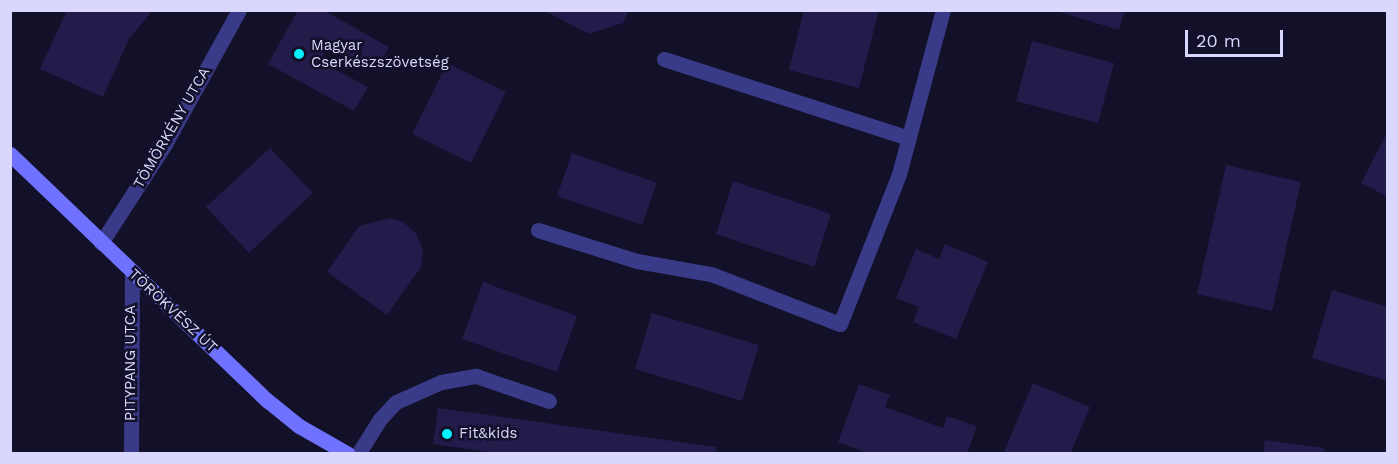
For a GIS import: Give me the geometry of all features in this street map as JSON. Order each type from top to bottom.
[{"type":"street","name":"TÖMÖRKÉNY UTCA","points":[[100,243],[165,144],[239,10]]},
{"type":"street","points":[[538,230],[637,261],[711,274],[840,324],[899,174],[943,10]]},
{"type":"street","points":[[664,59],[909,138]]},
{"type":"street","name":"TÖRÖKVÉSZ ÚT","points":[[10,154],[100,243],[268,401],[299,426],[348,453]]},
{"type":"street","name":"PITYPANG UTCA","points":[[131,453],[132,272]]},
{"type":"street","points":[[358,453],[380,419],[396,402],[441,382],[476,376],[549,401]]},
{"type":"building","points":[[67,10],[153,10],[129,39],[103,97],[40,69]]},
{"type":"building","name":"Magyar Cserkészszövetség","points":[[298,10],[323,10],[389,47],[376,71],[329,45],[320,61],[368,87],[354,111],[268,64]]},
{"type":"building","points":[[543,10],[629,10],[623,23],[589,34]]},
{"type":"building","points":[[804,10],[879,10],[859,88],[789,70]]},
{"type":"building","points":[[1053,10],[1125,10],[1119,30]]},
{"type":"building","points":[[1032,41],[1114,63],[1098,123],[1016,101]]},
{"type":"building","points":[[447,63],[506,92],[471,163],[412,134]]},
{"type":"building","points":[[1388,131],[1388,197],[1361,183]]},
{"type":"building","points":[[270,148],[313,193],[249,253],[206,207]]},
{"type":"building","points":[[572,153],[657,183],[642,225],[557,196]]},
{"type":"building","points":[[1226,165],[1301,182],[1272,311],[1197,294]]},
{"type":"building","points":[[733,181],[831,214],[814,267],[716,234]]},
{"type":"building","points":[[390,218],[403,222],[416,233],[423,250],[421,267],[387,315],[327,272],[359,226]]},
{"type":"building","points":[[945,244],[988,262],[956,339],[913,322],[919,307],[896,298],[916,249],[939,259]]},
{"type":"building","points":[[483,282],[577,316],[557,372],[462,339]]},
{"type":"building","points":[[1332,290],[1388,307],[1388,381],[1312,358]]},
{"type":"building","points":[[652,313],[759,345],[742,401],[635,369]]},
{"type":"building","points":[[1033,383],[1090,407],[1070,454],[1003,454]]},
{"type":"building","points":[[859,384],[890,395],[885,407],[943,428],[947,416],[977,426],[967,454],[869,454],[838,442]]},
{"type":"building","points":[[438,408],[716,447],[715,454],[501,454],[433,444]]},
{"type":"building","points":[[1265,440],[1324,448],[1323,454],[1263,454]]},
{"type":"place","name":"Magyar Cserkészszövetség","points":[[299,54]]},
{"type":"place","name":"Fit&kids","points":[[447,434]]}]
